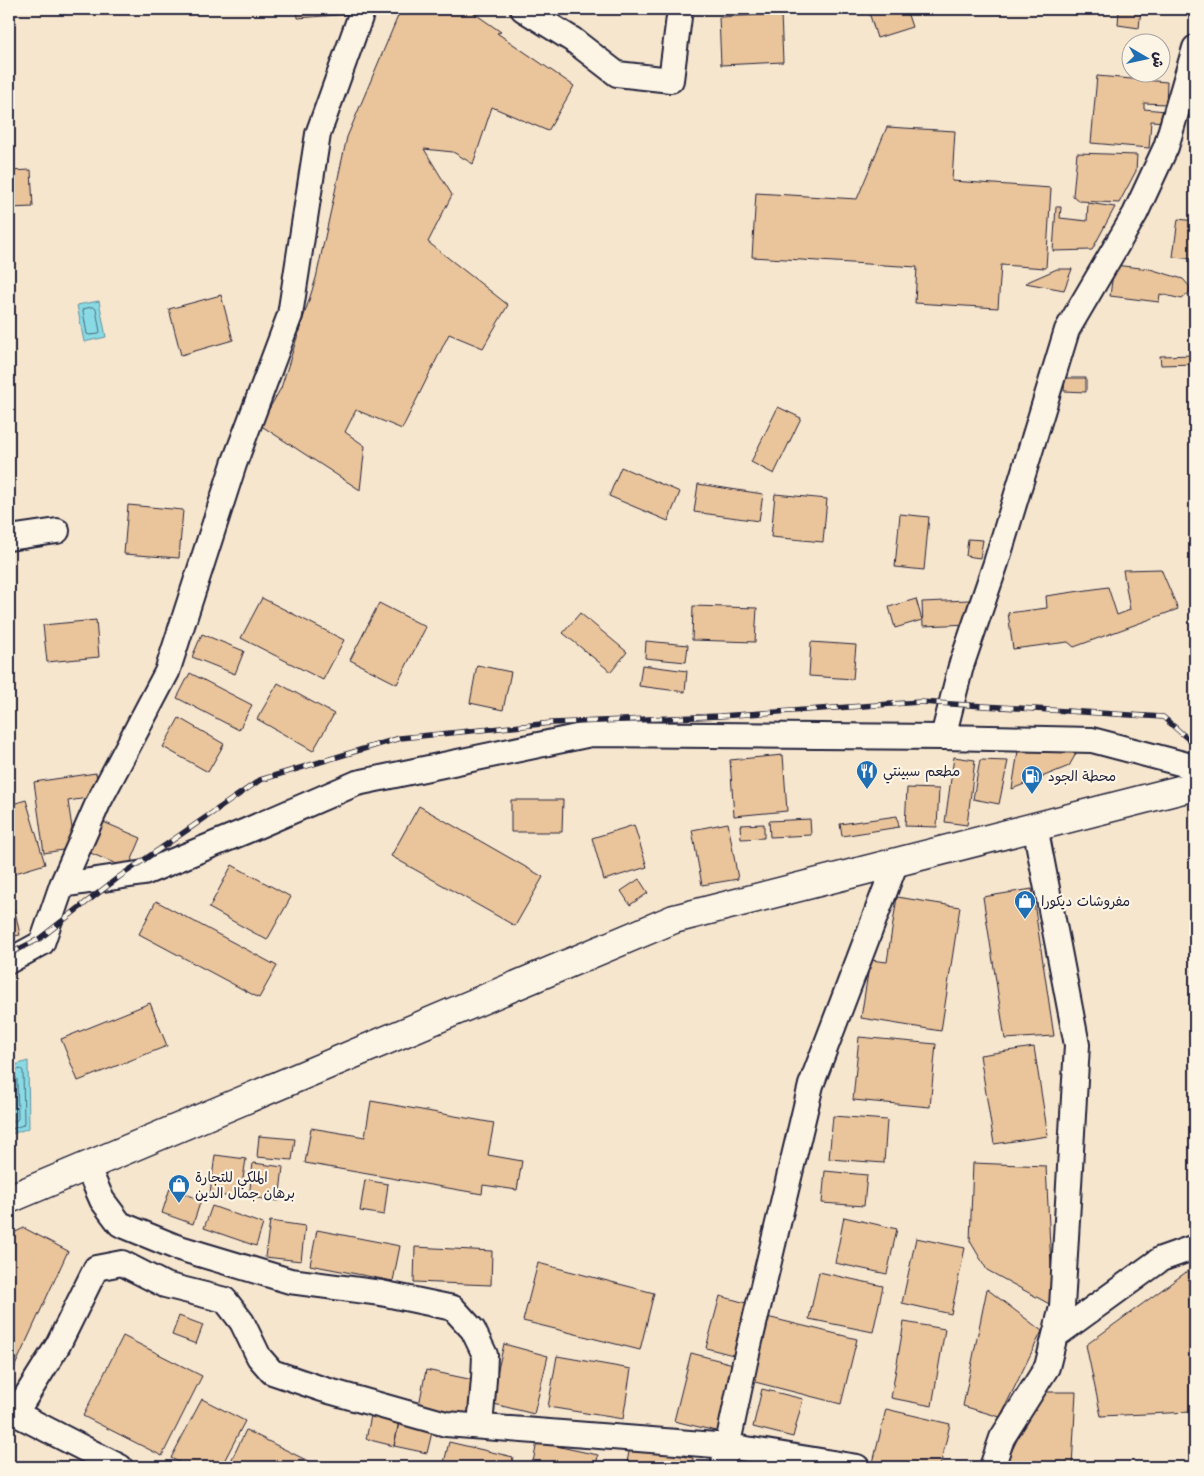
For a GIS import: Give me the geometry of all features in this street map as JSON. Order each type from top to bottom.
[{"type":"main road","points":[[9,1199],[674,919],[1195,786]]},
{"type":"street","points":[[9,961],[42,943],[62,885],[98,803],[167,672],[234,464],[290,315],[318,134],[363,9]]},
{"type":"street","points":[[523,9],[574,40],[617,74],[671,80],[680,9]]},
{"type":"street","points":[[943,737],[961,666],[996,563],[1067,330],[1135,214],[1166,147],[1195,48]]},
{"type":"street","points":[[9,538],[57,531]]},
{"type":"street","points":[[62,885],[144,873],[357,783],[591,734],[1092,740],[1195,767]]},
{"type":"street","points":[[992,1467],[1002,1438],[1047,1367],[1062,1307],[1077,1045],[1035,826]]},
{"type":"street","points":[[725,1456],[745,1362],[811,1084],[896,862]]},
{"type":"street","points":[[87,1166],[102,1200],[120,1224],[176,1247],[290,1281],[381,1293],[453,1308],[473,1330],[485,1355],[480,1426]]},
{"type":"street","points":[[1055,1336],[1161,1259],[1195,1247]]},
{"type":"street","points":[[120,1467],[12,1412],[58,1345],[96,1268],[122,1264],[166,1285],[225,1300],[242,1322],[259,1357],[272,1372],[322,1389],[446,1424],[480,1426],[725,1456],[857,1467]]},
{"type":"water","points":[[99,301],[106,337],[84,342],[77,305]]},
{"type":"water","points":[[28,1061],[29,1128],[9,1135],[9,1067]]},
{"type":"building","points":[[297,9],[350,9],[350,14],[298,18]]},
{"type":"building","points":[[401,9],[468,9],[501,32],[497,33],[574,86],[548,131],[492,107],[473,164],[453,152],[424,149],[452,195],[428,242],[508,305],[483,348],[449,334],[402,429],[356,410],[345,432],[365,446],[360,490],[260,425],[281,388],[316,278],[347,137]]},
{"type":"building","points":[[868,9],[906,9],[912,27],[877,38]]},
{"type":"building","points":[[1119,9],[1141,9],[1139,28],[1118,25]]},
{"type":"building","points":[[781,14],[783,62],[721,65],[719,17]]},
{"type":"building","points":[[1097,76],[1122,78],[1122,82],[1167,82],[1166,104],[1144,103],[1144,109],[1166,111],[1165,122],[1151,121],[1149,148],[1091,143]]},
{"type":"building","points":[[887,127],[955,131],[952,181],[1051,188],[1046,268],[1001,265],[998,308],[915,303],[917,267],[752,257],[756,193],[857,199]]},
{"type":"building","points":[[1077,153],[1137,155],[1136,171],[1119,203],[1079,201],[1073,196]]},
{"type":"building","points":[[31,170],[33,207],[9,208],[9,171]]},
{"type":"building","points":[[1088,203],[1115,207],[1092,250],[1053,251],[1056,207],[1061,207],[1060,218],[1087,221]]},
{"type":"building","points":[[1178,219],[1195,221],[1195,259],[1173,257]]},
{"type":"building","points":[[1114,265],[1150,269],[1183,279],[1190,287],[1189,293],[1182,299],[1160,294],[1159,302],[1110,296]]},
{"type":"building","points":[[1057,269],[1072,269],[1064,290],[1025,283]]},
{"type":"building","points":[[221,295],[233,340],[181,355],[169,309]]},
{"type":"building","points":[[1195,355],[1195,364],[1161,365],[1160,356]]},
{"type":"building","points":[[1065,378],[1086,378],[1086,392],[1064,391]]},
{"type":"building","points":[[778,407],[801,418],[774,474],[751,462]]},
{"type":"building","points":[[621,467],[680,492],[668,521],[609,496]]},
{"type":"building","points":[[698,484],[763,494],[759,521],[694,512]]},
{"type":"building","points":[[775,494],[827,499],[823,542],[771,537]]},
{"type":"building","points":[[128,505],[183,510],[179,558],[124,554]]},
{"type":"building","points":[[900,514],[929,517],[924,570],[895,567]]},
{"type":"building","points":[[968,539],[983,540],[980,558],[966,556]]},
{"type":"building","points":[[1161,569],[1178,609],[1074,647],[1068,642],[1013,649],[1008,613],[1047,608],[1046,596],[1108,587],[1117,615],[1130,610],[1123,570]]},
{"type":"building","points":[[262,598],[344,640],[323,680],[241,638]]},
{"type":"building","points":[[916,599],[922,620],[895,628],[889,607]]},
{"type":"building","points":[[969,600],[969,624],[923,626],[922,602]]},
{"type":"building","points":[[379,603],[426,627],[397,684],[350,660]]},
{"type":"building","points":[[693,606],[757,608],[755,642],[692,640]]},
{"type":"building","points":[[580,613],[627,652],[611,672],[563,633]]},
{"type":"building","points":[[96,620],[99,657],[47,662],[43,625]]},
{"type":"building","points":[[202,634],[244,651],[235,674],[192,657]]},
{"type":"building","points":[[646,641],[688,645],[686,662],[645,658]]},
{"type":"building","points":[[811,642],[856,645],[853,679],[809,676]]},
{"type":"building","points":[[477,665],[511,672],[503,710],[470,703]]},
{"type":"building","points":[[642,665],[687,671],[685,692],[639,686]]},
{"type":"building","points":[[190,673],[252,705],[239,730],[177,698]]},
{"type":"building","points":[[278,683],[334,714],[313,751],[257,719]]},
{"type":"building","points":[[179,718],[224,744],[208,772],[163,747]]},
{"type":"building","points":[[1078,750],[1069,766],[1012,789],[1018,751]]},
{"type":"building","points":[[783,755],[787,811],[734,816],[730,760]]},
{"type":"building","points":[[954,757],[975,760],[967,825],[945,822]]},
{"type":"building","points":[[980,760],[1008,761],[999,804],[973,799]]},
{"type":"building","points":[[96,773],[100,796],[68,801],[75,848],[44,853],[34,782]]},
{"type":"building","points":[[907,788],[939,789],[937,827],[905,826]]},
{"type":"building","points":[[26,800],[45,864],[9,875],[9,805]]},
{"type":"building","points":[[511,800],[563,800],[562,832],[511,832]]},
{"type":"building","points":[[419,806],[543,877],[515,926],[391,856]]},
{"type":"building","points":[[897,816],[899,827],[842,836],[840,824]]},
{"type":"building","points":[[810,819],[811,835],[770,837],[769,821]]},
{"type":"building","points":[[101,821],[141,838],[128,869],[88,852]]},
{"type":"building","points":[[728,823],[738,879],[702,885],[692,830]]},
{"type":"building","points":[[764,824],[764,838],[741,839],[740,825]]},
{"type":"building","points":[[634,825],[647,867],[604,880],[592,838]]},
{"type":"building","points":[[232,865],[291,897],[267,940],[209,908]]},
{"type":"building","points":[[639,879],[648,893],[630,905],[621,891]]},
{"type":"building","points":[[1032,889],[1054,1036],[1005,1039],[983,897]]},
{"type":"building","points":[[897,897],[960,907],[941,1031],[861,1018],[870,960],[887,962]]},
{"type":"building","points":[[156,901],[277,966],[259,998],[139,934]]},
{"type":"building","points":[[15,911],[20,935],[9,937],[9,912]]},
{"type":"building","points":[[150,1003],[167,1046],[78,1081],[61,1039]]},
{"type":"building","points":[[859,1037],[936,1044],[930,1107],[853,1100]]},
{"type":"building","points":[[1034,1047],[1048,1136],[994,1144],[980,1055]]},
{"type":"building","points":[[371,1101],[494,1123],[488,1155],[522,1161],[517,1190],[483,1185],[482,1194],[305,1163],[311,1128],[365,1137]]},
{"type":"building","points":[[833,1116],[887,1120],[884,1163],[829,1159]]},
{"type":"building","points":[[259,1136],[295,1139],[292,1160],[257,1157]]},
{"type":"building","points":[[215,1155],[246,1159],[240,1198],[210,1194]]},
{"type":"building","points":[[253,1163],[283,1167],[279,1201],[249,1197]]},
{"type":"building","points":[[973,1163],[1046,1166],[1053,1306],[987,1270],[970,1241]]},
{"type":"building","points":[[825,1171],[867,1175],[864,1206],[822,1203]]},
{"type":"building","points":[[365,1180],[388,1184],[384,1215],[360,1211]]},
{"type":"building","points":[[170,1188],[201,1200],[193,1224],[162,1213]]},
{"type":"building","points":[[212,1206],[263,1224],[256,1246],[204,1228]]},
{"type":"building","points":[[844,1217],[897,1229],[887,1274],[835,1263]]},
{"type":"building","points":[[270,1221],[305,1226],[301,1261],[265,1257]]},
{"type":"building","points":[[24,1228],[68,1251],[14,1368],[9,1365],[9,1235]]},
{"type":"building","points":[[317,1230],[400,1246],[393,1281],[310,1265]]},
{"type":"building","points":[[916,1238],[965,1248],[951,1314],[902,1303]]},
{"type":"building","points":[[415,1247],[492,1251],[491,1285],[414,1282]]},
{"type":"building","points":[[538,1263],[654,1293],[640,1350],[523,1321]]},
{"type":"building","points":[[1189,1270],[1191,1412],[1101,1416],[1086,1345]]},
{"type":"building","points":[[819,1272],[883,1286],[873,1332],[809,1319]]},
{"type":"building","points":[[987,1289],[1042,1331],[1000,1417],[963,1406]]},
{"type":"building","points":[[720,1296],[750,1304],[737,1356],[706,1348]]},
{"type":"building","points":[[179,1316],[203,1325],[196,1344],[172,1335]]},
{"type":"building","points":[[763,1316],[857,1339],[841,1404],[747,1380]]},
{"type":"building","points":[[904,1322],[945,1329],[932,1406],[891,1398]]},
{"type":"building","points":[[123,1336],[202,1376],[162,1456],[83,1416]]},
{"type":"building","points":[[504,1344],[548,1356],[534,1414],[490,1403]]},
{"type":"building","points":[[691,1353],[737,1365],[720,1432],[674,1421]]},
{"type":"building","points":[[557,1356],[631,1369],[623,1419],[548,1407]]},
{"type":"building","points":[[426,1370],[478,1381],[471,1420],[418,1410]]},
{"type":"building","points":[[762,1389],[803,1399],[793,1437],[753,1427]]},
{"type":"building","points":[[1040,1392],[1076,1392],[1072,1467],[1004,1467]]},
{"type":"building","points":[[202,1399],[245,1421],[221,1467],[188,1467],[171,1458]]},
{"type":"building","points":[[886,1409],[950,1424],[940,1467],[872,1467]]},
{"type":"building","points":[[372,1411],[400,1417],[394,1446],[366,1439]]},
{"type":"building","points":[[400,1417],[434,1424],[427,1453],[394,1446]]},
{"type":"building","points":[[246,1430],[320,1467],[228,1467]]},
{"type":"building","points":[[449,1442],[513,1457],[511,1467],[443,1467]]},
{"type":"building","points":[[537,1442],[598,1455],[596,1467],[532,1467]]},
{"type":"building","points":[[630,1447],[693,1458],[691,1467],[626,1467]]},
{"type":"building","points":[[744,1460],[771,1467],[742,1467]]},
{"type":"railway","points":[[9,954],[39,939],[119,877],[260,780],[400,738],[552,723],[720,716],[920,702],[1163,717],[1195,745]]},
{"type":"place","name":"مطعم سبينتي","points":[[867,790]]},
{"type":"place","name":"محطة الجود","points":[[1032,795]]},
{"type":"place","name":"مفروشات ديكورا","points":[[1025,920]]},
{"type":"place","name":"الملكي للتجارة برهان جمال الدين","points":[[179,1204]]}]
